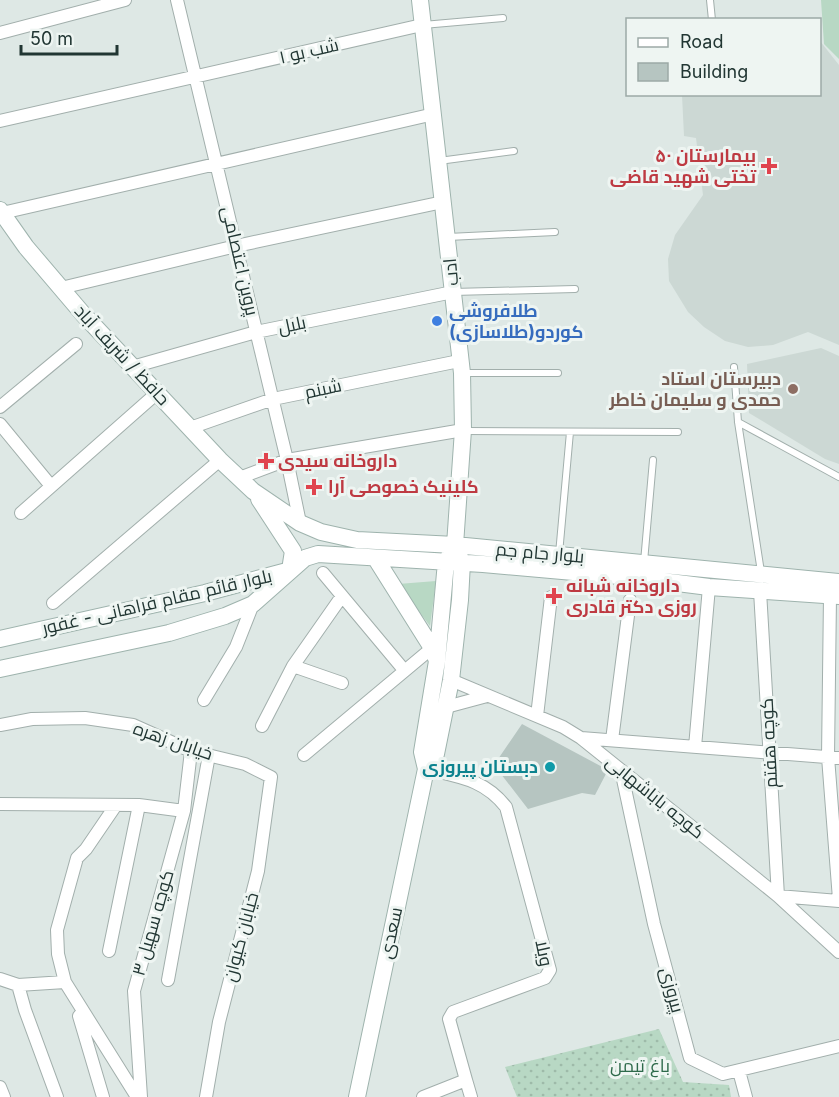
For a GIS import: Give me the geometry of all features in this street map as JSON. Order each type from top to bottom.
[{"type":"main road","name":"ادب","points":[[420,0],[448,237],[460,367],[463,430],[455,545]]},
{"type":"main road","name":"حافظ / شریف آباد","points":[[1,212],[26,247],[132,367],[220,460],[253,491]]},
{"type":"main road","name":"بلوار جام جم","points":[[253,491],[300,522],[321,532],[357,540],[455,545],[761,573],[836,591]]},
{"type":"main road","points":[[253,491],[293,551],[290,570]]},
{"type":"main road","points":[[454,562],[455,545]]},
{"type":"main road","name":"بلوار جام جم","points":[[290,570],[304,558],[318,554],[344,555],[630,577],[760,591],[836,591]]},
{"type":"main road","points":[[376,559],[435,655]]},
{"type":"main road","name":"سعدی","points":[[426,770],[422,752],[435,655],[454,562]]},
{"type":"main road","name":"سعدی","points":[[357,1097],[426,770],[436,754],[451,680],[460,600],[454,562]]},
{"type":"main road","name":"بلوار قائم مقام فراهانی - غفور","points":[[0,669],[169,633],[225,616],[253,604],[290,570]]},
{"type":"main road","name":"بلوار قائم مقام فراهانی - غفور","points":[[0,639],[205,593],[290,570]]},
{"type":"main road","points":[[760,591],[761,573]]},
{"type":"street","points":[[0,33],[125,0]]},
{"type":"street","name":"پروین اعتصامی","points":[[177,0],[273,399],[300,522]]},
{"type":"street","name":"شب بو ۱","points":[[0,121],[422,25]]},
{"type":"street","points":[[1,212],[434,114]]},
{"type":"street","points":[[61,288],[236,246],[443,202]]},
{"type":"street","name":"بلبل","points":[[132,367],[256,332],[453,292]]},
{"type":"street","points":[[0,407],[76,344]]},
{"type":"street","name":"شبنم","points":[[190,428],[273,399],[460,367]]},
{"type":"street","points":[[21,513],[157,393]]},
{"type":"street","points":[[0,424],[51,486]]},
{"type":"street","points":[[239,478],[287,460],[463,430]]},
{"type":"street","points":[[53,603],[220,460]]},
{"type":"street","points":[[323,573],[404,670]]},
{"type":"street","points":[[695,747],[709,587]]},
{"type":"street","name":"کوچه هفتم","points":[[760,591],[778,896]]},
{"type":"street","points":[[778,896],[839,900],[834,757],[836,591]]},
{"type":"street","points":[[262,726],[293,666],[342,596]]},
{"type":"street","points":[[537,716],[551,597]]},
{"type":"street","points":[[612,740],[630,600]]},
{"type":"street","points":[[204,700],[236,647],[253,604]]},
{"type":"street","points":[[304,755],[404,670],[435,655]]},
{"type":"street","points":[[293,666],[342,683]]},
{"type":"street","name":"کوچه باباشهابی","points":[[451,680],[537,716],[581,738],[778,896],[839,952]]},
{"type":"street","points":[[446,706],[487,696]]},
{"type":"street","name":"خیابان زهره","points":[[0,725],[32,719],[85,718],[133,725],[191,751],[245,764],[271,777]]},
{"type":"street","points":[[581,738],[834,757]]},
{"type":"street","name":"کوچه سهیل ۳","points":[[139,1097],[134,991],[184,811],[191,751]]},
{"type":"street","name":"کوچه سهیل ۳","points":[[168,980],[209,755]]},
{"type":"street","name":"ویلا","points":[[426,770],[479,783],[495,793],[506,807],[550,970],[545,978],[450,1015],[449,1019],[466,1080]]},
{"type":"street","name":"پیروزی","points":[[621,770],[654,924],[690,1058],[723,1074],[839,1046]]},
{"type":"street","name":"خیابان کیوان","points":[[206,1097],[219,1022],[258,871],[271,777]]},
{"type":"street","points":[[0,804],[139,805],[184,811]]},
{"type":"street","points":[[116,805],[86,849],[77,858],[57,930],[58,954],[65,982],[75,1000],[139,1097]]},
{"type":"street","points":[[109,951],[139,805]]},
{"type":"street","points":[[0,979],[18,985],[65,982]]},
{"type":"street","points":[[18,985],[57,1097]]},
{"type":"street","points":[[75,1000],[103,1097]]},
{"type":"street","points":[[739,1071],[746,1097]]},
{"type":"street","points":[[423,1097],[466,1080],[471,1097]]},
{"type":"street","points":[[0,1087],[4,1097]]},
{"type":"lane","points":[[710,0],[712,18]]},
{"type":"lane","points":[[422,25],[503,18]]},
{"type":"lane","points":[[439,162],[514,151]]},
{"type":"lane","points":[[448,237],[555,232]]},
{"type":"lane","points":[[453,292],[575,289]]},
{"type":"lane","points":[[460,367],[558,373]]},
{"type":"lane","points":[[734,368],[738,422],[761,573]]},
{"type":"lane","points":[[738,422],[839,477]]},
{"type":"lane","points":[[463,430],[678,432]]},
{"type":"lane","points":[[559,554],[570,432]]},
{"type":"lane","points":[[644,562],[652,460]]},
{"type":"shaded area","name":"بیمارستان ۵۰ تختی شهید قاضی","points":[[821,42],[839,65],[839,345],[808,332],[773,345],[748,347],[725,341],[704,327],[688,312],[669,281],[668,259],[675,235],[703,195],[696,138],[684,136],[682,96],[821,96]]},
{"type":"shaded area","name":"دبیرستان استاد حمدی و سلیمان خاطر","points":[[821,348],[839,356],[839,464],[825,459],[749,413],[747,364]]},
{"type":"green space","points":[[821,0],[839,0],[839,59],[824,44]]},
{"type":"green space","points":[[436,581],[430,626],[398,584]]},
{"type":"green space","name":"باغ تیمن","points":[[659,1029],[683,1082],[729,1085],[731,1097],[517,1097],[505,1067]]},
{"type":"building","name":"دبستان پیروزی","points":[[522,724],[608,770],[595,795],[582,793],[528,809],[494,765]]},
{"type":"place","name":"بیمارستان ۵۰ تختی شهید قاضی","points":[[769,166]]},
{"type":"place","name":"طلافروشی کوردو(طلاسازی)","points":[[437,321]]},
{"type":"place","name":"دبیرستان استاد حمدی و سلیمان خاطر","points":[[793,389]]},
{"type":"place","name":"داروخانه سیدی","points":[[266,461]]},
{"type":"place","name":"کلینیک خصوصی آرا","points":[[314,487]]},
{"type":"place","name":"داروخانه شبانه روزی دکتر قادری","points":[[554,596]]},
{"type":"place","name":"دبستان پیروزی","points":[[550,767]]}]
